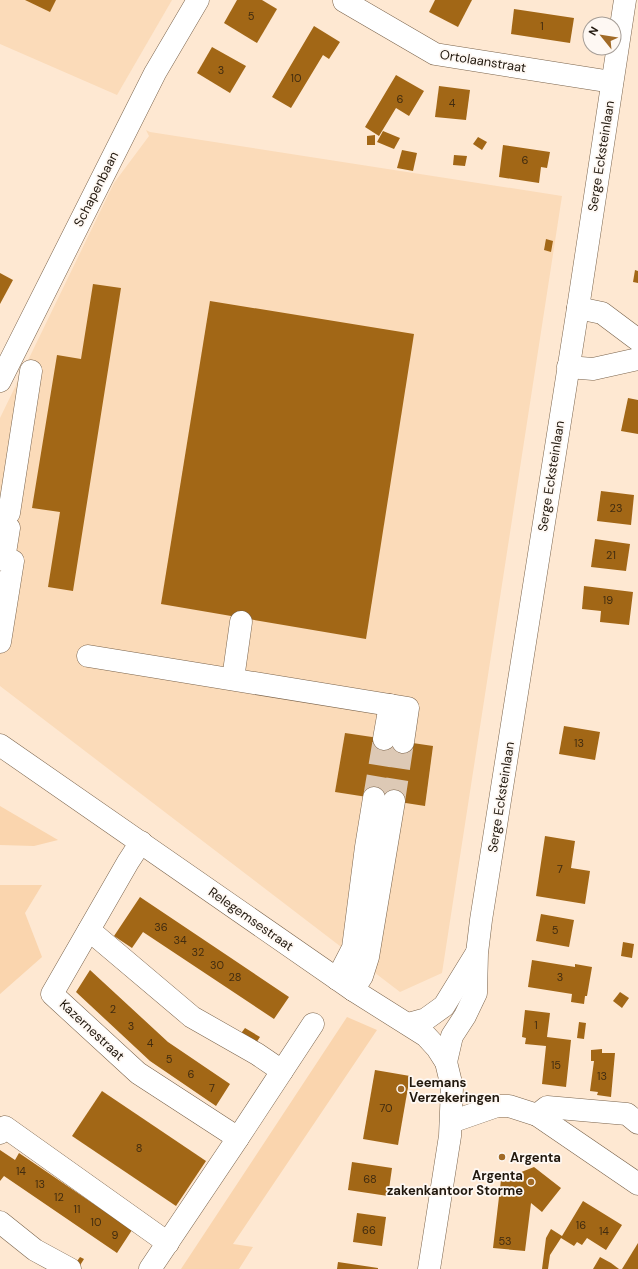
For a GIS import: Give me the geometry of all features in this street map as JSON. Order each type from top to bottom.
[{"type":"street","name":"Schapenbaan","points":[[0,381],[155,74],[198,0]]},
{"type":"street","name":"Serge Ecksteinlaan","points":[[446,1062],[452,1036],[465,1016],[476,993],[477,953],[625,0]]},
{"type":"street","name":"Ortolaanstraat","points":[[344,1],[434,54],[612,82]]},
{"type":"street","points":[[578,308],[602,313],[638,340]]},
{"type":"street","points":[[568,367],[593,369],[638,358]]},
{"type":"street","points":[[0,642],[13,561],[2,559],[9,528],[2,520],[9,513],[31,371]]},
{"type":"street","points":[[232,680],[241,622]]},
{"type":"street","points":[[88,656],[408,708],[394,740]]},
{"type":"street","name":"Relegemsestraat","points":[[0,745],[345,984],[426,1036],[437,1048],[446,1062],[452,1087],[450,1129],[429,1269]]},
{"type":"street","points":[[345,984],[362,976],[368,957],[384,799]]},
{"type":"street","name":"Kazernestraat","points":[[141,842],[52,994],[138,1073],[238,1138]]},
{"type":"street","points":[[89,930],[192,1017],[282,1070]]},
{"type":"street","name":"Serge Ecksteinlaan","points":[[408,1024],[426,1019],[444,1006],[477,953]]},
{"type":"street","points":[[150,1269],[313,1024]]},
{"type":"street","points":[[450,1129],[497,1106],[509,1106],[536,1115],[636,1178]]},
{"type":"street","points":[[536,1115],[547,1107],[627,1114],[638,1123]]},
{"type":"street","points":[[2,1130],[168,1243]]},
{"type":"street","points":[[0,1222],[35,1250],[70,1269]]},
{"type":"shaded area","points":[[0,0],[172,0],[117,95],[0,44]]},
{"type":"shaded area","points":[[146,130],[150,132],[562,196],[442,973],[400,992],[0,686],[0,418],[114,183],[149,136]]},
{"type":"shaded area","points":[[0,806],[58,840],[34,846],[0,845]]},
{"type":"shaded area","points":[[0,885],[42,885],[25,913],[42,957],[0,994]]},
{"type":"shaded area","points":[[347,1017],[377,1030],[233,1244],[253,1247],[239,1269],[181,1269]]},
{"type":"building","points":[[25,0],[56,0],[50,12]]},
{"type":"building","points":[[237,0],[262,0],[277,9],[257,43],[224,23]]},
{"type":"building","points":[[435,0],[472,0],[458,27],[429,12]]},
{"type":"building","points":[[514,9],[574,18],[570,43],[511,34]]},
{"type":"building","points":[[314,26],[340,42],[329,59],[323,55],[291,108],[272,97]]},
{"type":"building","points":[[212,47],[246,66],[230,93],[197,73]]},
{"type":"building","points":[[396,75],[424,91],[409,116],[396,108],[379,136],[365,127]]},
{"type":"building","points":[[439,86],[470,90],[466,120],[435,117]]},
{"type":"building","points":[[383,131],[400,138],[394,149],[377,142]]},
{"type":"building","points":[[375,135],[375,145],[367,145],[367,136]]},
{"type":"building","points":[[478,137],[487,142],[482,150],[473,144]]},
{"type":"building","points":[[503,145],[550,152],[547,168],[541,167],[539,183],[499,177]]},
{"type":"building","points":[[402,150],[417,153],[413,171],[397,168]]},
{"type":"building","points":[[454,155],[467,156],[465,166],[453,165]]},
{"type":"building","points":[[546,239],[553,241],[551,252],[544,250]]},
{"type":"building","points":[[635,270],[638,271],[638,283],[633,282]]},
{"type":"building","points":[[0,273],[13,280],[0,304]]},
{"type":"building","points":[[93,284],[121,288],[73,591],[48,587],[60,512],[32,508],[57,355],[81,359]]},
{"type":"building","points":[[210,301],[414,334],[366,639],[161,604]]},
{"type":"building","points":[[628,398],[638,400],[638,434],[621,431]]},
{"type":"building","points":[[601,491],[634,495],[631,525],[597,521]]},
{"type":"building","points":[[595,539],[630,544],[626,571],[591,567]]},
{"type":"building","points":[[584,586],[633,592],[629,625],[600,622],[601,611],[582,609]]},
{"type":"building","points":[[564,726],[600,732],[595,760],[559,754]]},
{"type":"building","points":[[345,733],[433,746],[425,806],[335,792]]},
{"type":"building","points":[[545,836],[575,841],[571,868],[590,871],[585,904],[536,896]]},
{"type":"building","points":[[140,897],[289,997],[274,1019],[143,932],[132,948],[114,936]]},
{"type":"building","points":[[541,914],[574,920],[569,947],[536,941]]},
{"type":"building","points":[[623,942],[634,944],[632,958],[621,956]]},
{"type":"building","points":[[532,960],[575,967],[575,964],[592,967],[587,996],[585,996],[584,1004],[571,1002],[572,994],[528,987]]},
{"type":"building","points":[[90,970],[168,1042],[230,1084],[216,1106],[150,1061],[76,992]]},
{"type":"building","points":[[620,992],[629,998],[622,1008],[613,1001]]},
{"type":"building","points":[[525,1010],[550,1013],[547,1037],[571,1040],[566,1087],[542,1084],[546,1046],[525,1044],[526,1038],[522,1037]]},
{"type":"building","points":[[579,1022],[586,1023],[584,1039],[577,1038]]},
{"type":"building","points":[[245,1028],[260,1037],[254,1046],[239,1036]]},
{"type":"building","points":[[602,1049],[602,1053],[615,1053],[611,1097],[597,1095],[598,1092],[590,1091],[594,1061],[591,1061],[591,1050]]},
{"type":"building","points":[[375,1070],[410,1076],[398,1145],[363,1139]]},
{"type":"building","points":[[102,1091],[206,1161],[176,1206],[72,1136]]},
{"type":"building","points":[[0,1150],[15,1160],[19,1153],[132,1230],[117,1253],[4,1176],[0,1181]]},
{"type":"building","points":[[352,1162],[392,1168],[388,1196],[348,1190]]},
{"type":"building","points":[[534,1167],[561,1188],[542,1212],[531,1203],[525,1251],[493,1248],[501,1180]]},
{"type":"building","points":[[583,1201],[622,1225],[606,1250],[587,1238],[582,1245],[577,1242],[574,1246],[561,1238],[550,1255],[548,1269],[542,1269],[546,1238],[551,1229],[562,1236]]},
{"type":"building","points":[[357,1213],[386,1217],[382,1246],[353,1242]]},
{"type":"building","points":[[638,1243],[638,1269],[622,1269]]},
{"type":"building","points":[[80,1257],[84,1259],[79,1267],[75,1264]]},
{"type":"building","points":[[600,1257],[611,1263],[619,1269],[593,1269]]},
{"type":"building","points":[[338,1262],[378,1268],[378,1269],[337,1269]]},
{"type":"tunnel","points":[[374,798],[384,739]]},
{"type":"tunnel","points":[[394,801],[403,742]]},
{"type":"place","name":"Leemans Verzekeringen","points":[[401,1089]]},
{"type":"place","name":"Argenta","points":[[502,1157]]},
{"type":"place","name":"Argenta zakenkantoor Storme","points":[[531,1182]]}]
